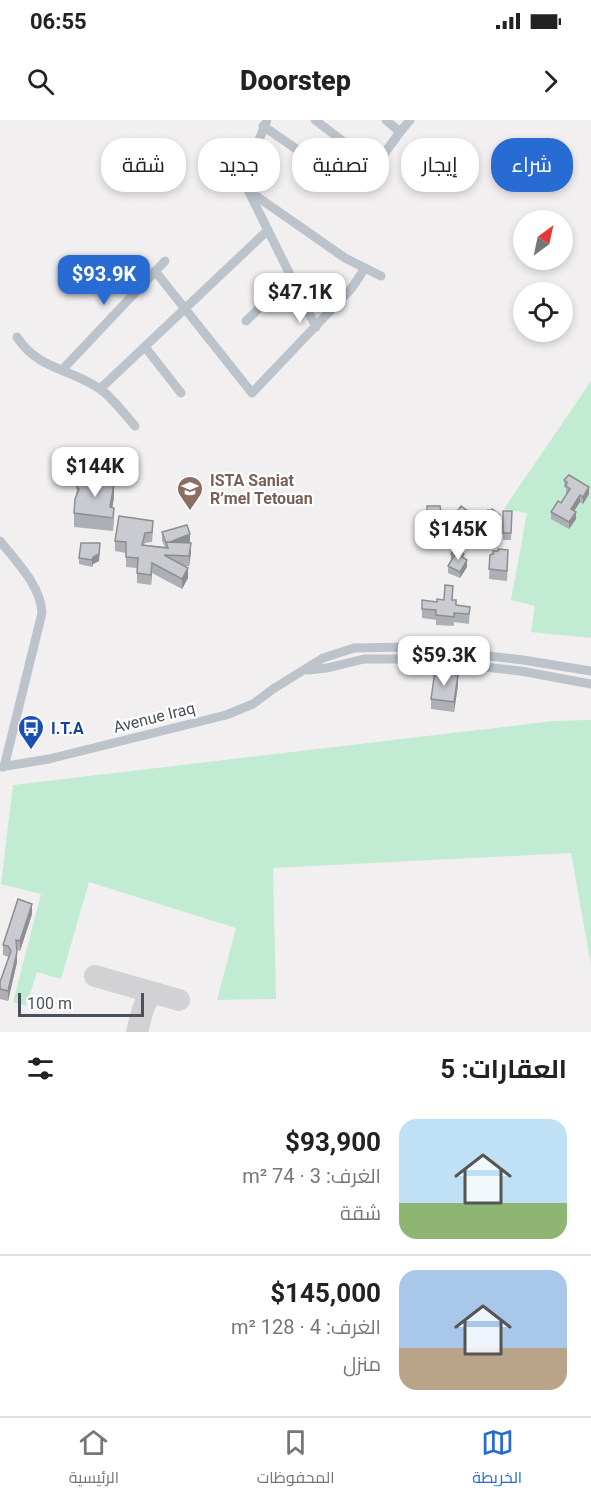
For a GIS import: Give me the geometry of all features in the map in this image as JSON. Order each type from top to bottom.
[{"type":"street","points":[[315,120],[361,155],[373,161],[381,158],[410,120]]},
{"type":"street","points":[[386,120],[400,132]]},
{"type":"street","points":[[259,138],[265,123],[292,144]]},
{"type":"street","points":[[249,192],[316,327]]},
{"type":"street","points":[[251,192],[345,258],[381,276]]},
{"type":"street","points":[[100,389],[268,230]]},
{"type":"street","points":[[62,370],[165,261]]},
{"type":"street","points":[[155,271],[252,393],[351,290],[365,268]]},
{"type":"street","points":[[246,321],[291,278]]},
{"type":"street","points":[[17,337],[29,354],[100,389],[135,426]]},
{"type":"street","points":[[145,347],[181,393]]},
{"type":"street","points":[[0,541],[36,590],[42,603],[42,614],[2,767]]},
{"type":"street","name":"Avenue Iraq","points":[[2,767],[49,759],[226,715],[253,704],[323,658],[345,650],[380,646],[408,647],[591,671]]},
{"type":"street","name":"Avenue Iraq","points":[[305,671],[364,659],[408,659],[521,671],[591,684]]},
{"type":"green space","points":[[591,381],[591,638],[531,632],[535,606],[511,600],[527,513],[504,509]]},
{"type":"green space","points":[[591,720],[591,965],[571,853],[273,868],[276,999],[217,1000],[236,928],[89,882],[61,979],[37,972],[26,1006],[13,1002],[41,894],[1,884],[13,785],[554,721]]},
{"type":"building","points":[[569,475],[589,487],[583,497],[580,495],[571,509],[576,512],[569,522],[551,512],[558,501],[561,503],[570,489],[564,480]]},
{"type":"building","points":[[90,477],[106,478],[108,483],[114,484],[110,507],[114,508],[113,518],[74,513],[75,499],[79,489],[77,488],[78,480],[89,482]]},
{"type":"building","points":[[427,506],[440,506],[443,512],[442,523],[428,522]]},
{"type":"building","points":[[461,506],[470,515],[463,526],[452,519]]},
{"type":"building","points":[[492,509],[500,515],[494,526],[482,518],[488,510]]},
{"type":"building","points":[[503,511],[512,511],[511,533],[503,533]]},
{"type":"building","points":[[119,516],[153,521],[152,532],[145,533],[142,545],[168,548],[166,542],[191,543],[189,556],[164,555],[188,568],[182,579],[152,563],[151,575],[137,573],[138,558],[126,557],[126,542],[115,541]]},
{"type":"building","points":[[187,525],[190,534],[166,543],[162,532]]},
{"type":"building","points":[[81,543],[100,543],[99,554],[92,560],[79,558]]},
{"type":"building","points":[[455,548],[464,554],[462,557],[467,560],[460,572],[448,566],[454,556],[451,554]]},
{"type":"building","points":[[498,549],[508,550],[507,571],[489,569],[490,555]]},
{"type":"building","points":[[445,585],[453,586],[452,600],[456,600],[456,605],[470,607],[469,614],[454,613],[454,617],[436,615],[436,610],[422,609],[422,600],[437,602],[437,599],[444,600]]},
{"type":"building","points":[[435,671],[458,675],[454,702],[431,699]]},
{"type":"building","points":[[18,899],[32,904],[20,941],[16,940],[17,952],[8,991],[0,989],[0,982],[11,951],[8,946],[3,945]]},
{"type":"taxiway","points":[[95,976],[179,1000]]},
{"type":"taxiway","points":[[137,1032],[147,1000],[155,993]]},
{"type":"place","name":"ISTA Saniat R’mel Tetouan","points":[[190,512]]},
{"type":"place","name":"I.T.A","points":[[31,751]]}]
